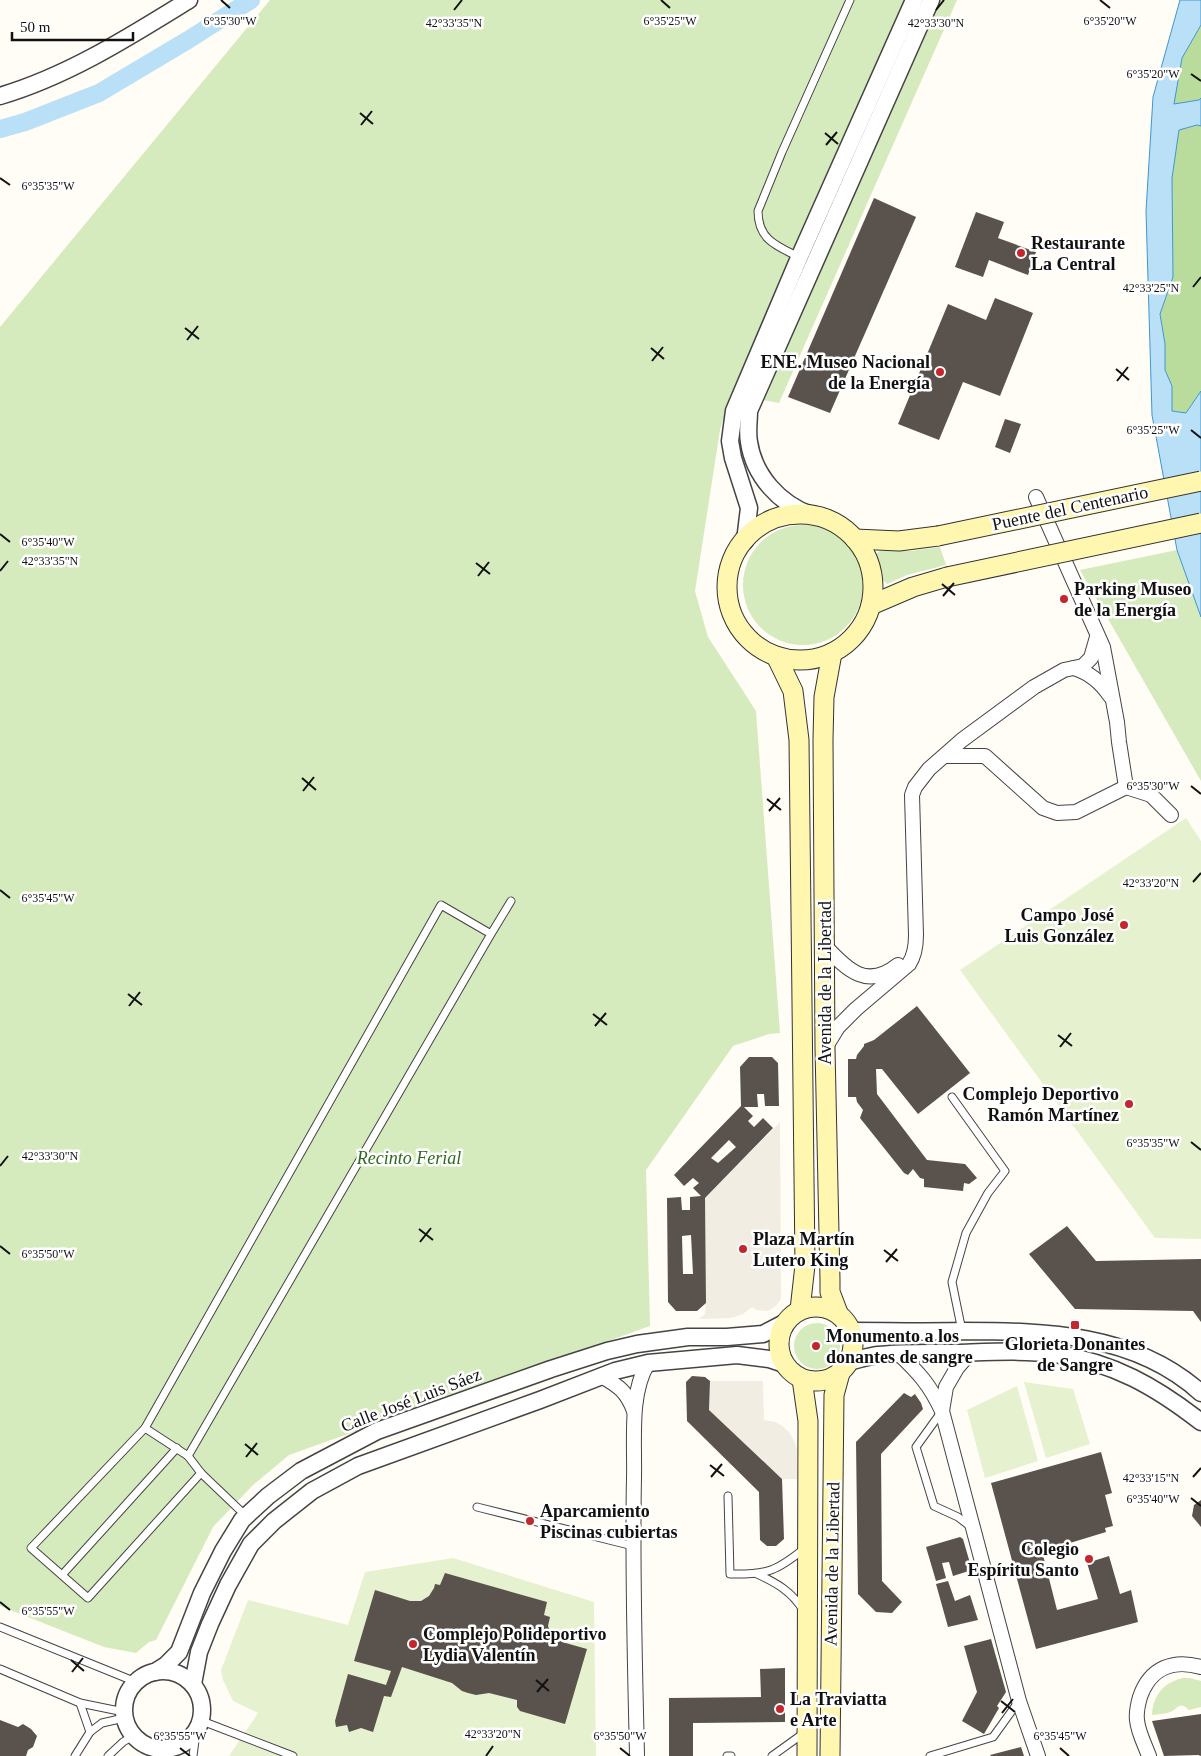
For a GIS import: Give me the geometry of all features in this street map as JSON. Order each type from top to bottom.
[{"type":"main road","name":"Puente del Centenario","points":[[855,539],[899,541],[938,536],[1201,481]]},
{"type":"main road","points":[[811,515],[840,526],[855,539],[867,557],[873,580],[871,606],[858,632],[832,653],[806,660],[791,660],[776,656],[750,640],[739,626],[732,612],[728,595],[730,570],[738,550],[754,531],[776,519],[811,515]]},
{"type":"main road","points":[[871,606],[913,587],[947,577],[1201,523]]},
{"type":"main road","name":"Avenida de la Libertad","points":[[832,653],[824,697],[823,740],[825,1048],[830,1292],[838,1314]]},
{"type":"main road","name":"Avenida de la Libertad","points":[[776,656],[793,691],[799,740],[805,1265],[793,1316]]},
{"type":"main road","points":[[819,1307],[829,1309],[838,1314],[851,1331],[853,1347],[844,1368],[828,1379],[815,1382],[802,1379],[792,1373],[784,1364],[780,1354],[778,1343],[780,1332],[793,1316],[819,1307]]},
{"type":"main road","name":"Avenida de la Libertad","points":[[830,1756],[834,1395],[844,1368]]},
{"type":"main road","name":"Avenida de la Libertad","points":[[802,1379],[808,1421],[807,1756]]},
{"type":"street","points":[[0,96],[68,70],[108,49],[189,0]]},
{"type":"street","points":[[811,515],[789,506],[765,481],[748,441],[749,411],[806,261],[914,0]]},
{"type":"street","points":[[745,541],[749,508],[733,458],[730,441],[734,411],[931,0]]},
{"type":"street","points":[[1036,497],[1103,647],[1117,722],[1118,742],[1126,787]]},
{"type":"street","points":[[825,1048],[838,1027],[856,1009],[909,964],[916,949],[912,795],[914,787],[929,770],[962,740],[1034,687],[1064,670],[1083,666],[1091,658],[1097,637]]},
{"type":"street","points":[[1074,668],[1086,671],[1096,679],[1112,699]]},
{"type":"street","points":[[980,727],[978,739],[981,755]]},
{"type":"street","points":[[945,756],[985,756],[1043,808],[1057,813],[1076,812],[1126,787],[1151,795],[1171,815]]},
{"type":"street","points":[[825,946],[838,960],[855,973],[875,977],[887,973],[897,966],[908,954],[916,940]]},
{"type":"street","name":"Calle José Luis Sáez","points":[[155,1672],[166,1665],[179,1652],[206,1585],[223,1551],[242,1520],[268,1496],[301,1471],[377,1431],[550,1369],[607,1351],[637,1344],[674,1339],[763,1334],[793,1316]]},
{"type":"street","points":[[851,1331],[962,1332],[984,1330],[1072,1336],[1121,1347],[1154,1360],[1189,1382],[1201,1393]]},
{"type":"street","points":[[942,1411],[946,1387],[957,1368],[970,1353]]},
{"type":"street","points":[[899,1354],[924,1378],[934,1393],[942,1411],[1019,1701],[1038,1756]]},
{"type":"street","points":[[844,1368],[877,1355],[1054,1354],[1085,1359],[1134,1376],[1178,1404],[1201,1422]]},
{"type":"street","points":[[193,1684],[199,1652],[207,1632],[228,1586],[251,1544],[274,1521],[312,1490],[358,1466],[540,1400],[615,1370],[648,1363],[737,1355],[768,1359],[784,1364]]},
{"type":"street","points":[[637,1756],[632,1546],[635,1414],[641,1374],[648,1363]]},
{"type":"street","points":[[601,1376],[618,1385],[630,1400],[635,1414]]},
{"type":"street","points":[[1149,1756],[1137,1720],[1137,1709],[1144,1686],[1156,1672],[1167,1666],[1183,1663],[1201,1667]]},
{"type":"street","points":[[166,1671],[176,1673],[193,1684],[200,1695],[203,1708],[199,1727],[184,1744],[167,1753],[136,1745],[127,1727],[124,1715],[127,1696],[136,1682],[155,1672],[166,1671]]},
{"type":"lane","points":[[806,261],[771,242],[763,234],[758,221],[758,212],[782,152],[850,0]]},
{"type":"lane","points":[[188,1456],[511,901]]},
{"type":"lane","points":[[201,1473],[88,1598],[31,1548],[145,1428],[441,904],[492,934]]},
{"type":"lane","points":[[952,1097],[1005,1170],[988,1193],[966,1232],[952,1282],[962,1332]]},
{"type":"lane","points":[[942,1411],[916,1447],[934,1506],[958,1517],[975,1531]]},
{"type":"lane","points":[[145,1428],[188,1456],[201,1473],[246,1516]]},
{"type":"lane","points":[[62,1575],[176,1448]]},
{"type":"lane","points":[[728,1496],[730,1574],[757,1574],[784,1565],[807,1546]]},
{"type":"lane","points":[[477,1507],[632,1546]]},
{"type":"lane","points":[[757,1574],[789,1592],[807,1616]]},
{"type":"lane","points":[[0,1627],[136,1682]]},
{"type":"lane","points":[[0,1669],[80,1703],[124,1715]]},
{"type":"lane","points":[[930,1756],[994,1737],[1019,1701]]},
{"type":"lane","points":[[80,1703],[90,1732]]},
{"type":"lane","points":[[75,1756],[90,1732],[102,1722],[124,1715]]},
{"type":"lane","points":[[193,1756],[199,1727],[293,1756]]},
{"type":"lane","points":[[772,1756],[806,1731]]},
{"type":"lane","points":[[108,1756],[122,1742],[136,1745]]},
{"type":"lane","points":[[726,1756],[731,1756]]},
{"type":"green space","name":"Recinto Ferial","points":[[270,0],[957,0],[779,403],[731,394],[720,430],[695,591],[708,637],[756,711],[780,1033],[769,1034],[733,1046],[646,1170],[650,1326],[289,1455],[253,1485],[213,1527],[156,1640],[149,1642],[136,1653],[104,1647],[0,1606],[0,327]]},
{"type":"green space","points":[[1201,25],[1201,98],[1173,105],[1182,58]]},
{"type":"green space","points":[[1197,125],[1201,126],[1201,391],[1186,413],[1172,411],[1172,386],[1165,370],[1165,344],[1160,314],[1173,277],[1172,178],[1179,129]]},
{"type":"green space","points":[[803,525],[815,526],[826,530],[836,535],[845,543],[853,552],[858,562],[862,573],[862,597],[858,608],[853,618],[845,627],[836,635],[826,640],[815,644],[803,645],[791,644],[780,640],[770,635],[761,627],[753,618],[748,608],[744,597],[743,585],[744,573],[748,562],[753,552],[761,543],[770,535],[780,530],[791,526]]},
{"type":"green space","points":[[940,547],[946,565],[907,575],[887,584],[882,579],[876,554],[880,551],[911,551]]},
{"type":"green space","points":[[1177,550],[1201,617],[1201,781],[1080,570]]},
{"type":"green space","name":"Complejo Deportivo Ramón Martínez","points":[[1186,818],[1201,841],[1201,1239],[1155,1238],[960,970]]},
{"type":"green space","points":[[813,1323],[821,1323],[830,1327],[836,1333],[840,1346],[836,1359],[830,1365],[821,1369],[813,1369],[804,1365],[798,1359],[794,1350],[794,1342],[798,1333],[804,1327]]},
{"type":"green space","points":[[1024,1382],[1073,1389],[1090,1444],[1046,1458]]},
{"type":"green space","points":[[1017,1386],[1038,1461],[985,1478],[967,1410]]},
{"type":"green space","name":"Complejo Polideportivo Lydia Valentín","points":[[453,1558],[594,1602],[596,1756],[229,1756],[258,1713],[233,1701],[223,1680],[221,1670],[248,1600],[348,1625],[365,1572]]},
{"type":"green space","points":[[1183,1678],[1201,1681],[1201,1707],[1189,1710],[1181,1705],[1173,1711],[1152,1715],[1155,1701],[1161,1690],[1170,1683]]},
{"type":"shaded area","name":"Plaza Martín Lutero King","points":[[780,1122],[781,1299],[776,1306],[768,1311],[756,1310],[752,1307],[743,1314],[731,1318],[699,1319],[705,1314],[706,1303],[705,1198]]},
{"type":"shaded area","points":[[710,1381],[763,1381],[764,1420],[775,1422],[789,1432],[797,1449],[797,1479],[782,1479],[709,1410]]},
{"type":"water","points":[[1180,0],[1201,0],[1201,25],[1182,58],[1174,104],[1199,100],[1201,98],[1201,126],[1197,125],[1179,130],[1172,178],[1173,277],[1160,314],[1165,344],[1165,370],[1172,386],[1172,411],[1186,413],[1201,391],[1201,617],[1177,550],[1152,415],[1146,211],[1153,97]]},
{"type":"building","points":[[874,198],[916,217],[830,413],[788,397]]},
{"type":"building","points":[[976,212],[1004,222],[998,238],[1036,252],[1028,275],[989,260],[983,277],[955,267]]},
{"type":"building","points":[[995,298],[1033,313],[1000,396],[963,382],[939,440],[898,424],[948,304],[986,320]]},
{"type":"building","points":[[1005,419],[1021,424],[1010,453],[995,447]]},
{"type":"building","points":[[917,1006],[970,1073],[918,1114],[882,1069],[876,1069],[877,1094],[927,1160],[965,1164],[977,1178],[969,1184],[964,1183],[963,1191],[924,1187],[924,1179],[920,1178],[913,1169],[908,1175],[904,1173],[860,1118],[863,1110],[856,1097],[848,1097],[848,1059],[856,1059],[864,1044],[874,1040]]},
{"type":"building","points":[[749,1057],[772,1057],[778,1063],[779,1106],[765,1106],[764,1094],[757,1094],[758,1107],[744,1107],[753,1116],[748,1121],[754,1127],[763,1118],[773,1128],[705,1198],[706,1303],[697,1311],[676,1311],[668,1302],[667,1198],[681,1197],[682,1210],[690,1210],[690,1197],[701,1196],[693,1188],[699,1183],[693,1178],[684,1186],[674,1175],[741,1106],[740,1067]],"holes":[[[729,1140],[736,1147],[718,1163],[711,1158]],[[691,1235],[693,1274],[683,1274],[682,1236]]]},
{"type":"building","points":[[1067,1226],[1096,1261],[1201,1259],[1201,1322],[1193,1311],[1075,1309],[1029,1254]]},
{"type":"building","points":[[692,1376],[705,1377],[710,1381],[709,1410],[782,1479],[784,1539],[776,1546],[767,1546],[760,1540],[759,1492],[687,1421],[686,1382]]},
{"type":"building","points":[[904,1393],[911,1397],[915,1394],[923,1409],[881,1454],[882,1581],[902,1602],[892,1613],[876,1612],[858,1594],[856,1442]]},
{"type":"building","points":[[1101,1452],[1112,1493],[1105,1495],[1113,1526],[1105,1528],[1106,1532],[1047,1550],[1046,1545],[1041,1547],[1057,1610],[1098,1599],[1087,1563],[1109,1556],[1120,1594],[1131,1590],[1138,1622],[1036,1649],[991,1483]]},
{"type":"building","points":[[1201,1500],[1201,1527],[1192,1516],[1194,1505]]},
{"type":"building","points":[[960,1537],[963,1539],[972,1570],[953,1576],[949,1562],[942,1563],[946,1578],[936,1581],[926,1547]]},
{"type":"building","points":[[445,1573],[547,1602],[544,1615],[550,1617],[548,1626],[551,1635],[562,1642],[587,1649],[565,1724],[520,1711],[517,1707],[517,1700],[489,1693],[476,1695],[468,1693],[452,1683],[402,1667],[391,1697],[384,1696],[373,1732],[361,1728],[349,1732],[347,1725],[336,1727],[335,1721],[348,1674],[386,1685],[391,1671],[354,1661],[375,1590],[410,1601],[421,1601],[429,1596],[435,1584],[440,1585]]},
{"type":"building","points":[[948,1581],[955,1601],[970,1595],[978,1620],[948,1627],[936,1584]]},
{"type":"building","points":[[991,1639],[1006,1692],[984,1734],[962,1721],[977,1692],[964,1646]]},
{"type":"building","points":[[785,1668],[785,1722],[693,1723],[693,1756],[669,1756],[669,1698],[761,1697],[760,1669]]},
{"type":"building","points":[[1201,1714],[1201,1756],[1164,1756],[1152,1721]]},
{"type":"building","points":[[0,1720],[18,1727],[23,1724],[37,1736],[33,1747],[28,1750],[26,1756],[0,1756]]},
{"type":"building","points":[[1021,1747],[1024,1756],[990,1755]]},
{"type":"waterway","points":[[0,129],[25,122],[99,93],[251,0]]},
{"type":"place","name":"Restaurante La Central","points":[[1021,253]]},
{"type":"place","name":"ENE. Museo Nacional de la Energía","points":[[940,372]]},
{"type":"place","name":"Parking Museo de la Energía","points":[[1064,599]]},
{"type":"place","name":"Campo José Luis González","points":[[1124,925]]},
{"type":"place","name":"Complejo Deportivo Ramón Martínez","points":[[1129,1104]]},
{"type":"place","name":"Plaza Martín Lutero King","points":[[743,1249]]},
{"type":"place","name":"Glorieta Donantes de Sangre","points":[[1075,1325]]},
{"type":"place","name":"Monumento a los donantes de sangre","points":[[816,1346]]},
{"type":"place","name":"Aparcamiento Piscinas cubiertas","points":[[530,1521]]},
{"type":"place","name":"Colegio Espíritu Santo","points":[[1089,1559]]},
{"type":"place","name":"Complejo Polideportivo Lydia Valentín","points":[[413,1644]]},
{"type":"place","name":"La Traviatta e Arte","points":[[780,1709]]}]
